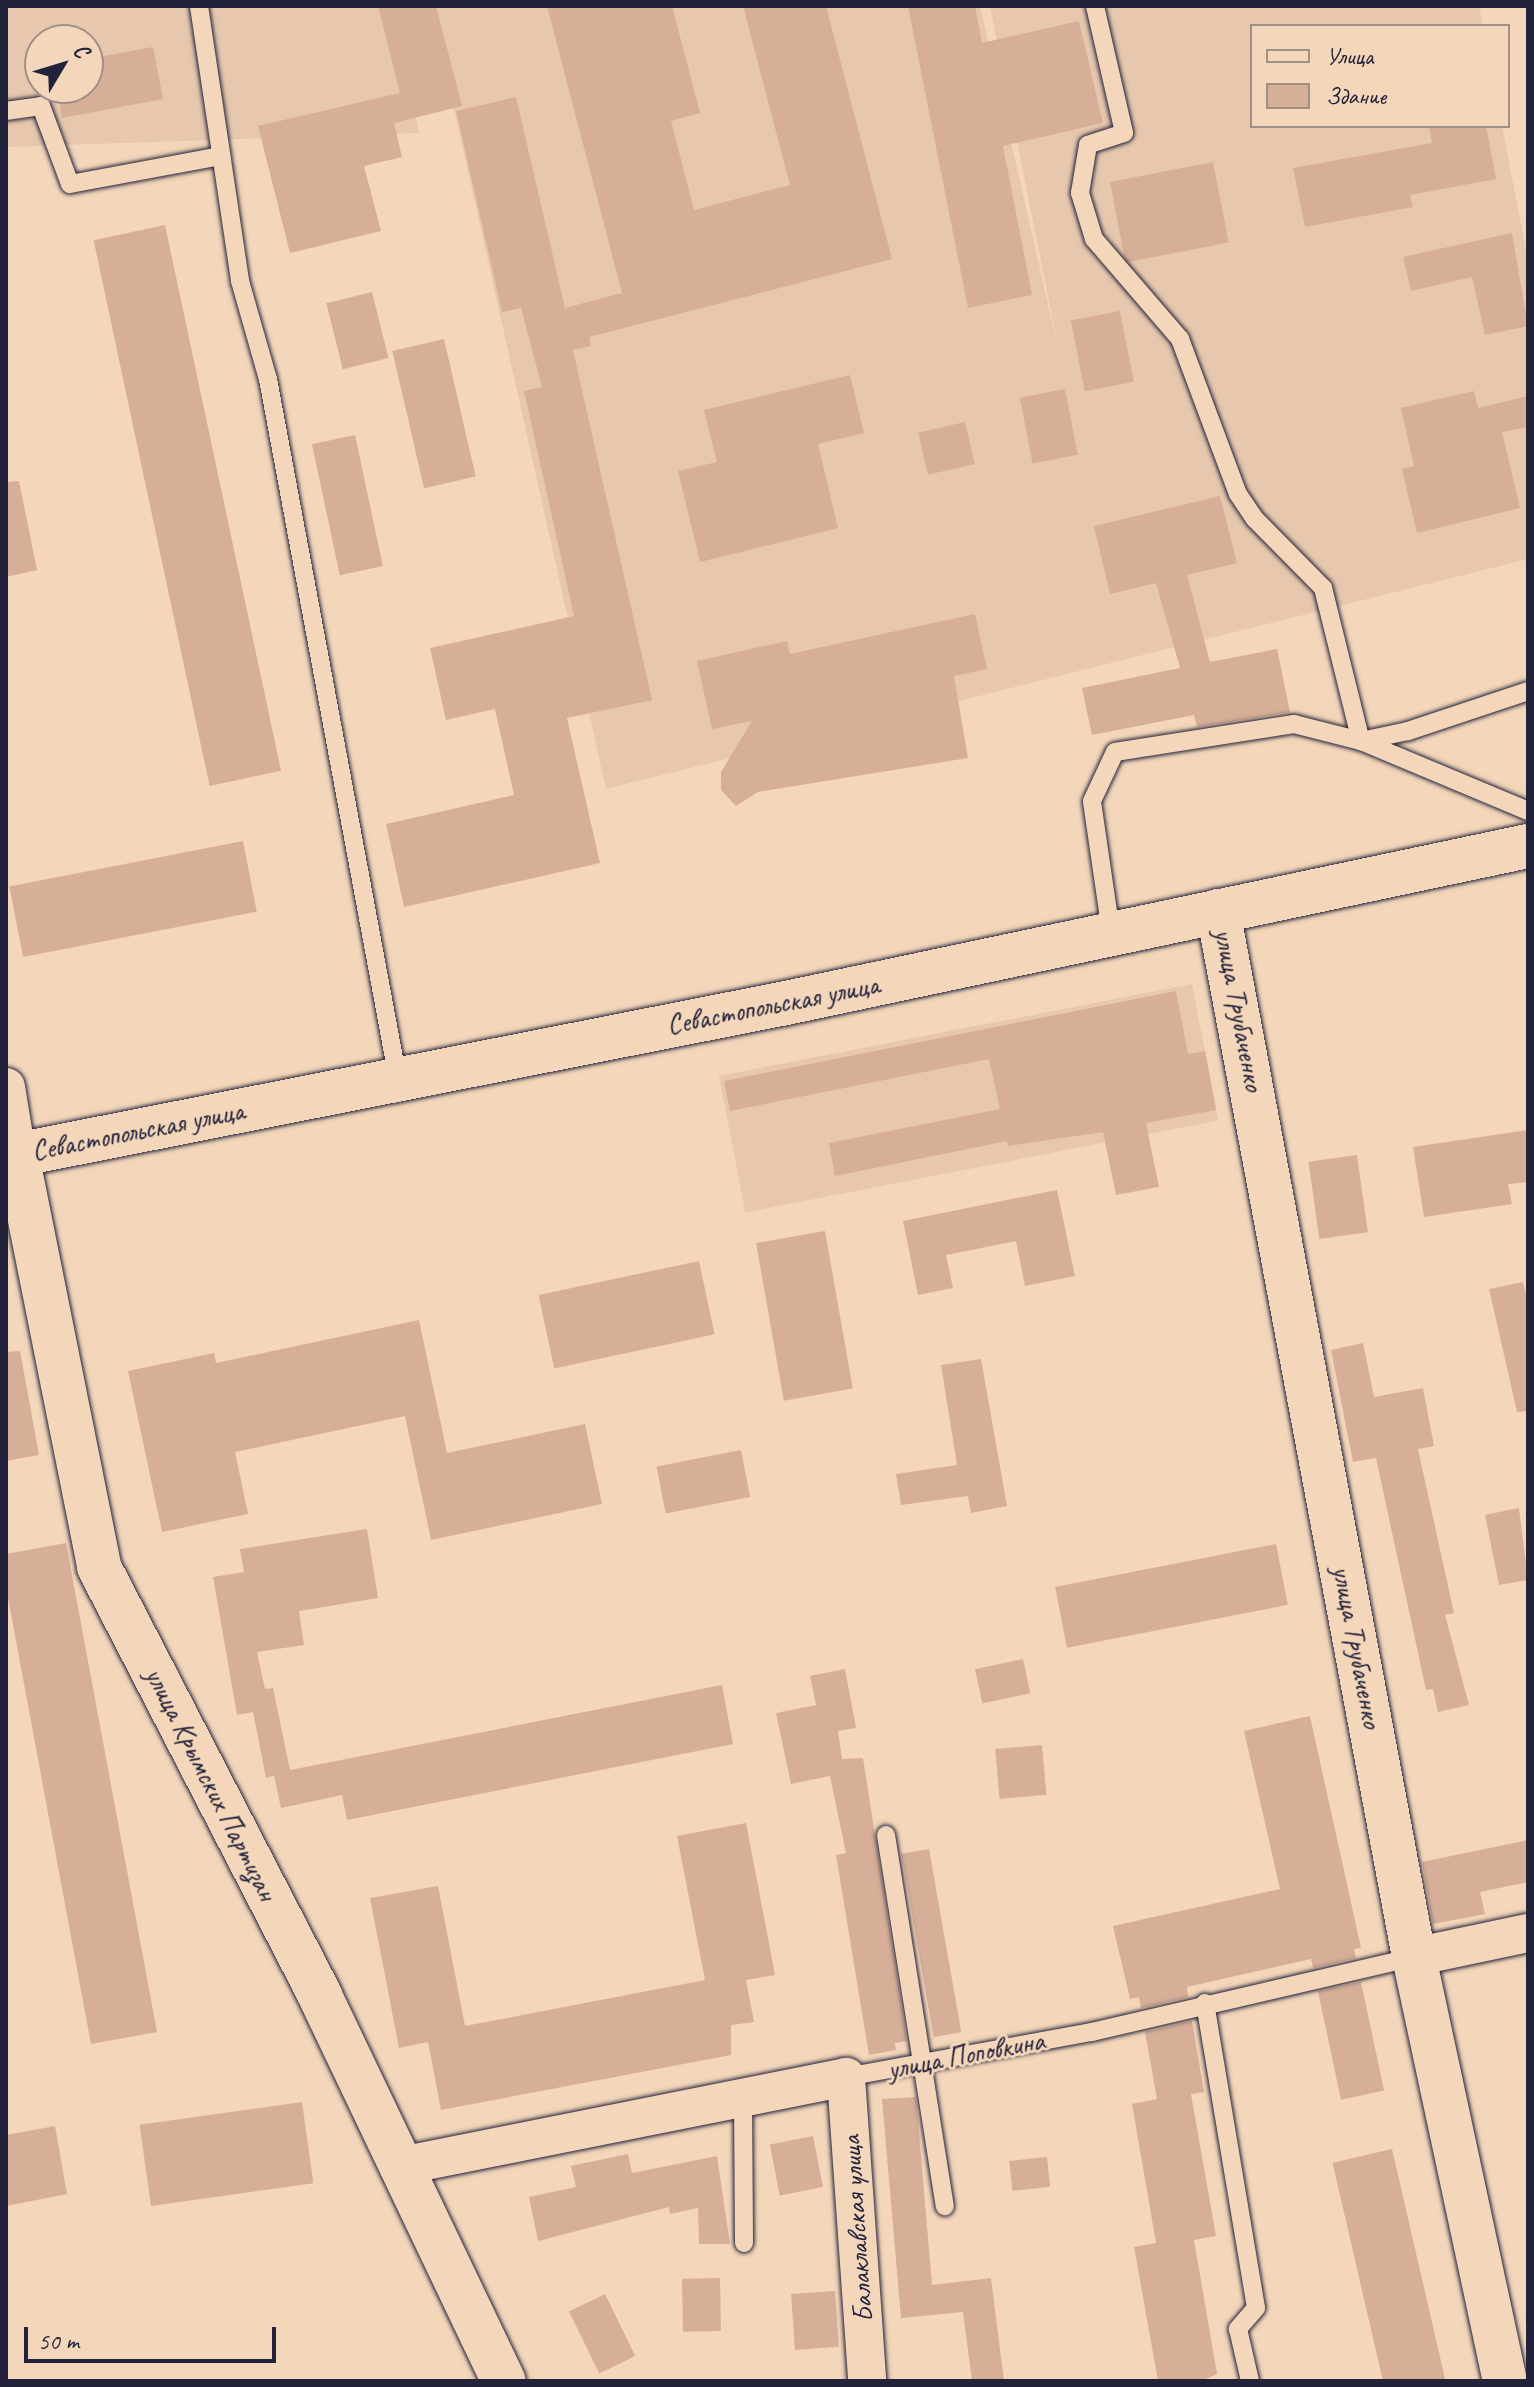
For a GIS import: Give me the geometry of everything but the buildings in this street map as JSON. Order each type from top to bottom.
[{"type":"main road","name":"Севастопольская улица","points":[[12,1156],[811,998],[1528,846]]},
{"type":"main road","name":"улица Трубаченко","points":[[1218,911],[1414,1957],[1505,2381]]},
{"type":"main road","name":"улица Крымских Партизан","points":[[12,1156],[99,1567],[320,1996],[504,2381]]},
{"type":"street","name":"Севастопольская улица","points":[[6,1087],[12,1156]]},
{"type":"street","name":"улица Поповкина","points":[[1414,1957],[1528,1933]]},
{"type":"street","name":"улица Поповкина","points":[[401,2166],[846,2077]]},
{"type":"street","name":"Балаклавская улица","points":[[846,2077],[867,2381]]},
{"type":"lane","points":[[199,6],[240,281],[268,379],[398,1080]]},
{"type":"lane","points":[[1095,6],[1124,133],[1088,145],[1080,193],[1094,239],[1180,339],[1238,494],[1255,519],[1323,588],[1361,741]]},
{"type":"lane","points":[[6,111],[41,106],[70,184],[221,156]]},
{"type":"lane","points":[[1361,741],[1408,731],[1528,691]]},
{"type":"lane","points":[[1111,932],[1092,801],[1115,752],[1294,724],[1361,741],[1528,811]]},
{"type":"lane","points":[[886,1835],[945,2206]]},
{"type":"lane","name":"улица Поповкина","points":[[846,2077],[922,2060],[1092,2032],[1205,2003],[1414,1957]]},
{"type":"lane","points":[[1205,2003],[1256,2308],[1238,2329],[1250,2381]]},
{"type":"lane","points":[[743,2098],[744,2243]]},
{"type":"shaded area","points":[[6,6],[393,6],[419,133],[6,147]]},
{"type":"shaded area","points":[[431,6],[980,6],[1059,352],[990,6],[1479,6],[1483,24],[1250,24],[1250,128],[1502,128],[1528,260],[1528,559],[606,789]]},
{"type":"shaded area","points":[[1192,984],[1219,1120],[745,1212],[719,1076]]}]
